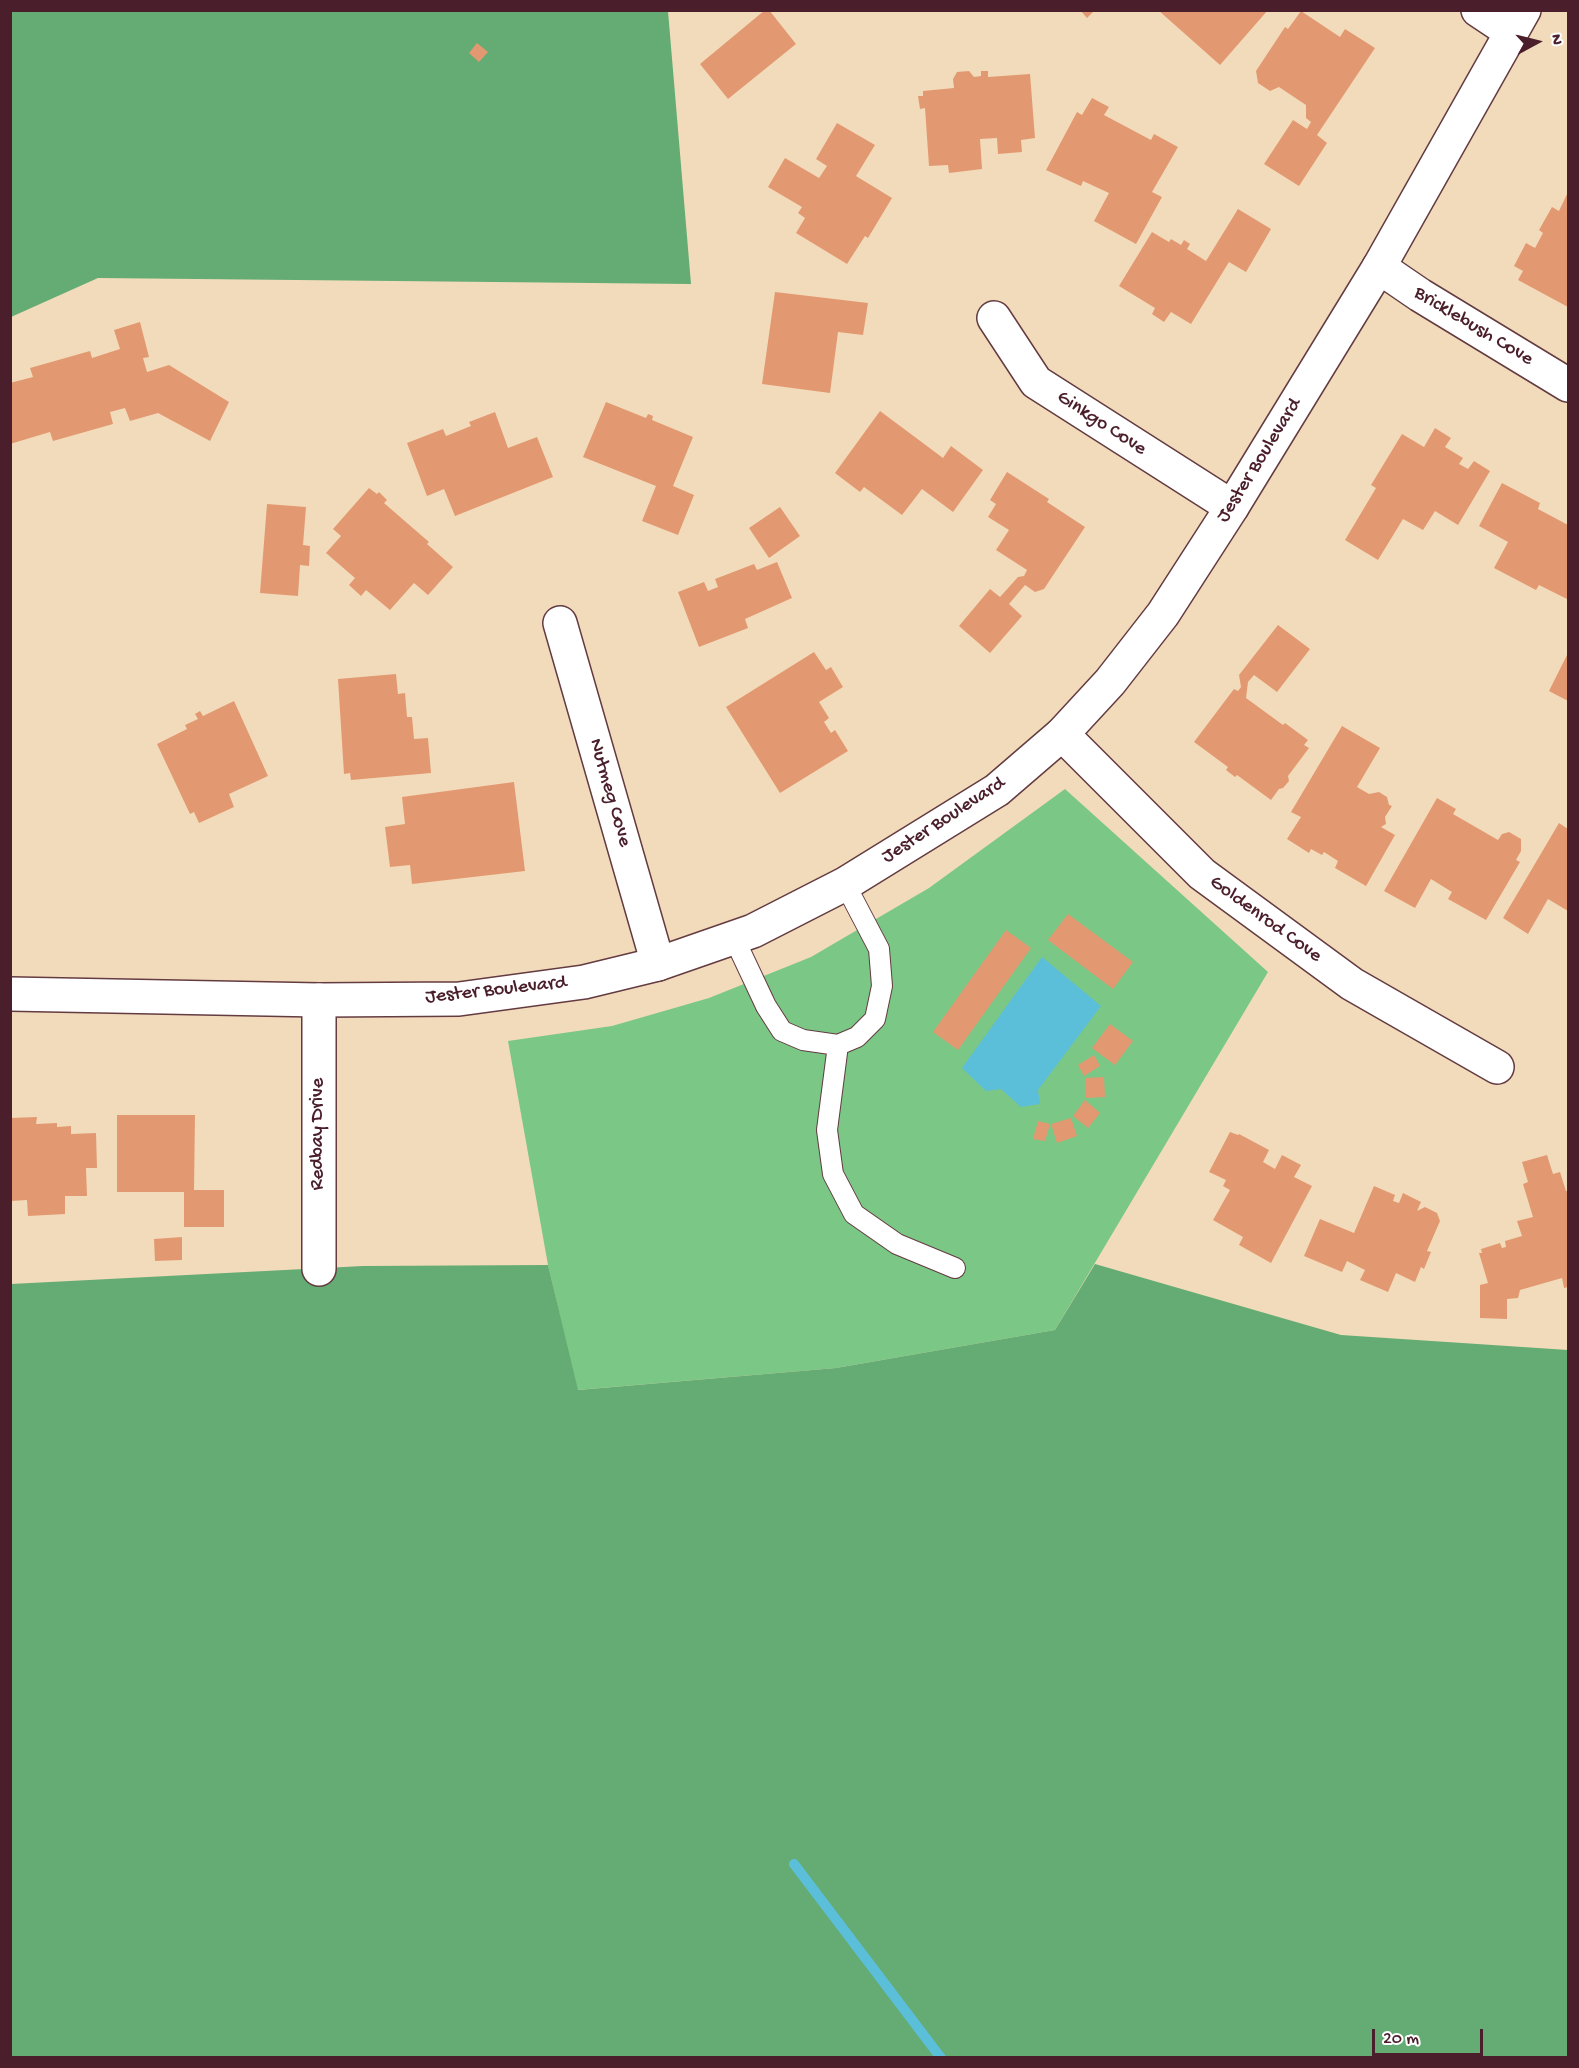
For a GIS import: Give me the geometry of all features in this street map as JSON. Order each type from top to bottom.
[{"type":"street","points":[[1478,10],[1518,21]]},
{"type":"street","name":"Jester Boulevard","points":[[10,994],[319,1000],[459,999],[584,982],[658,964],[753,931],[845,884],[997,790],[1062,734],[1110,682],[1163,614],[1232,507],[1379,267],[1518,21]]},
{"type":"street","name":"Bricklebush Cove","points":[[1379,267],[1420,295],[1569,385]]},
{"type":"street","name":"Ginkgo Cove","points":[[994,318],[1036,382],[1232,507]]},
{"type":"street","name":"Nutmeg Cove","points":[[560,623],[658,964]]},
{"type":"street","name":"Goldenrod Cove","points":[[1062,734],[1203,874],[1352,984],[1497,1067]]},
{"type":"street","name":"Redbay Drive","points":[[319,1000],[319,1269]]},
{"type":"lane","points":[[734,938],[766,1006],[782,1031],[803,1040],[838,1045],[857,1037],[875,1018],[882,986],[879,949],[845,884]]},
{"type":"lane","points":[[838,1045],[827,1130],[833,1174],[854,1214],[897,1244],[955,1268]]},
{"type":"green space","points":[[10,11],[668,11],[691,284],[98,278],[11,317]]},
{"type":"green space","points":[[1065,789],[1268,972],[1055,1330],[836,1368],[577,1390],[548,1265],[508,1041],[612,1026],[709,998],[811,957],[929,888]]},
{"type":"green space","points":[[1095,1264],[1341,1335],[1568,1350],[1568,2057],[11,2058],[11,1284],[363,1266],[548,1265],[578,1390],[836,1368],[1055,1330]]},
{"type":"water","points":[[1042,957],[1101,1006],[1038,1090],[1040,1104],[1021,1107],[1001,1089],[986,1091],[962,1068]]},
{"type":"building","points":[[765,10],[769,10],[796,44],[728,99],[700,64]]},
{"type":"building","points":[[1080,10],[1095,10],[1087,18]]},
{"type":"building","points":[[1158,10],[1268,10],[1220,65]]},
{"type":"building","points":[[1301,11],[1340,37],[1345,29],[1375,48],[1317,135],[1327,143],[1299,186],[1264,164],[1293,120],[1307,129],[1311,122],[1306,118],[1306,105],[1279,87],[1270,91],[1258,83],[1256,71],[1285,27],[1288,29]]},
{"type":"building","points":[[477,43],[488,52],[479,62],[469,53]]},
{"type":"building","points":[[969,71],[974,77],[981,76],[981,71],[988,71],[988,77],[1030,74],[1035,138],[1021,140],[1022,152],[998,154],[997,138],[980,139],[982,169],[949,173],[948,165],[929,166],[925,108],[920,109],[918,96],[923,96],[923,91],[954,88],[953,79],[957,72]]},
{"type":"building","points":[[1092,98],[1109,107],[1104,115],[1151,140],[1154,134],[1178,147],[1152,192],[1162,197],[1136,244],[1094,221],[1109,193],[1083,181],[1081,186],[1046,170],[1077,112],[1082,115]]},
{"type":"building","points":[[837,123],[875,145],[856,176],[892,198],[868,238],[865,236],[847,264],[796,233],[805,218],[798,213],[802,207],[768,187],[785,158],[819,178],[827,166],[816,159]]},
{"type":"building","points":[[1568,192],[1568,307],[1518,280],[1523,271],[1514,266],[1526,243],[1535,248],[1543,233],[1539,230],[1552,207],[1559,211]]},
{"type":"building","points":[[1238,209],[1271,229],[1246,272],[1229,262],[1191,324],[1171,312],[1164,322],[1152,314],[1155,308],[1119,286],[1152,232],[1169,242],[1171,239],[1181,245],[1184,240],[1190,244],[1187,249],[1206,261]]},
{"type":"building","points":[[775,292],[868,303],[863,335],[838,332],[830,393],[762,384]]},
{"type":"building","points":[[140,322],[149,357],[143,358],[147,372],[169,365],[229,402],[210,441],[158,413],[130,421],[125,408],[110,412],[113,424],[53,441],[50,432],[10,444],[10,383],[33,377],[30,368],[90,351],[92,358],[120,349],[114,330]]},
{"type":"building","points":[[606,402],[646,418],[648,414],[653,416],[652,420],[693,437],[673,486],[694,495],[678,535],[642,521],[656,486],[583,457]]},
{"type":"building","points":[[880,411],[943,458],[951,446],[983,470],[953,512],[922,489],[902,515],[864,487],[860,492],[835,473]]},
{"type":"building","points":[[495,412],[508,448],[537,437],[553,477],[455,516],[444,489],[427,496],[407,443],[443,429],[446,436],[471,426],[469,422]]},
{"type":"building","points":[[1435,428],[1451,438],[1445,447],[1463,458],[1459,464],[1468,469],[1474,461],[1490,471],[1458,525],[1435,511],[1423,530],[1403,519],[1378,560],[1345,540],[1376,488],[1371,485],[1402,434],[1424,447]]},
{"type":"building","points":[[1007,472],[1049,499],[1047,502],[1085,527],[1044,589],[1035,592],[1025,585],[1009,604],[1022,616],[990,653],[959,626],[990,589],[1000,597],[1018,577],[1024,576],[1027,570],[996,550],[1009,530],[988,517],[996,504],[990,500]]},
{"type":"building","points":[[1502,483],[1540,503],[1538,509],[1568,525],[1567,599],[1539,585],[1536,590],[1494,568],[1508,542],[1479,526]]},
{"type":"building","points":[[369,488],[377,494],[379,492],[387,500],[384,503],[429,542],[427,544],[453,567],[428,595],[414,583],[390,610],[366,590],[361,596],[349,585],[355,578],[326,553],[341,536],[333,529]]},
{"type":"building","points":[[267,504],[306,507],[303,545],[310,546],[309,566],[300,565],[298,596],[260,593]]},
{"type":"building","points":[[780,507],[800,536],[769,558],[749,528]]},
{"type":"building","points":[[777,562],[792,598],[745,619],[748,628],[699,647],[678,592],[704,582],[708,591],[718,587],[715,579],[754,564],[757,570]]},
{"type":"building","points":[[1278,625],[1310,649],[1277,692],[1254,675],[1248,682],[1246,698],[1308,740],[1304,745],[1309,748],[1288,776],[1289,781],[1271,800],[1237,775],[1235,777],[1226,770],[1228,767],[1194,742],[1234,689],[1238,691],[1241,687],[1239,675]]},
{"type":"building","points":[[814,652],[826,670],[831,667],[843,687],[819,702],[829,718],[824,722],[831,733],[835,730],[848,751],[780,793],[726,707]]},
{"type":"building","points":[[1568,653],[1568,701],[1549,691]]},
{"type":"building","points":[[396,674],[398,694],[405,693],[407,717],[412,717],[414,739],[428,738],[431,773],[351,780],[350,773],[344,774],[338,679]]},
{"type":"building","points":[[234,701],[268,776],[229,794],[234,807],[199,823],[194,812],[190,814],[157,744],[187,729],[185,725],[198,719],[195,714],[200,711],[203,716]]},
{"type":"building","points":[[1342,726],[1380,748],[1357,787],[1369,794],[1379,792],[1387,797],[1389,805],[1392,806],[1385,817],[1386,824],[1381,827],[1395,835],[1366,886],[1335,868],[1338,861],[1324,852],[1322,855],[1311,849],[1309,853],[1287,839],[1301,817],[1291,812]]},
{"type":"building","points":[[514,782],[525,871],[412,884],[410,865],[390,867],[385,827],[405,824],[402,797]]},
{"type":"building","points":[[1437,798],[1456,809],[1453,814],[1498,840],[1502,834],[1509,832],[1521,839],[1521,851],[1516,860],[1520,862],[1486,920],[1448,899],[1452,892],[1431,879],[1415,908],[1384,891]]},
{"type":"building","points":[[1559,823],[1568,829],[1568,911],[1548,899],[1528,934],[1503,918]]},
{"type":"building","points":[[1068,914],[1133,962],[1113,989],[1048,940]]},
{"type":"building","points":[[1006,930],[1031,948],[958,1050],[933,1032]]},
{"type":"building","points":[[1110,1024],[1133,1041],[1115,1065],[1092,1048]]},
{"type":"building","points":[[1094,1055],[1100,1066],[1084,1076],[1078,1065]]},
{"type":"building","points":[[1104,1077],[1105,1097],[1086,1098],[1085,1078]]},
{"type":"building","points":[[1085,1100],[1100,1113],[1088,1128],[1073,1116]]},
{"type":"building","points":[[117,1115],[195,1115],[194,1190],[224,1190],[224,1227],[184,1227],[184,1192],[117,1192]]},
{"type":"building","points":[[37,1117],[36,1124],[57,1123],[57,1127],[71,1126],[71,1134],[96,1133],[97,1168],[86,1168],[87,1196],[65,1196],[65,1214],[28,1216],[27,1200],[11,1201],[10,1118]]},
{"type":"building","points":[[1071,1118],[1077,1136],[1057,1143],[1051,1124]]},
{"type":"building","points":[[1038,1121],[1050,1124],[1045,1141],[1033,1139]]},
{"type":"building","points":[[1230,1132],[1239,1134],[1269,1150],[1263,1162],[1275,1169],[1282,1155],[1301,1165],[1294,1177],[1312,1186],[1271,1263],[1239,1245],[1243,1237],[1213,1220],[1230,1190],[1223,1186],[1226,1180],[1209,1172]]},
{"type":"building","points":[[1547,1155],[1553,1174],[1560,1172],[1566,1191],[1568,1191],[1568,1287],[1564,1288],[1562,1278],[1520,1290],[1518,1298],[1507,1299],[1507,1319],[1480,1318],[1480,1285],[1488,1283],[1479,1253],[1482,1253],[1481,1249],[1500,1243],[1502,1248],[1506,1247],[1505,1241],[1522,1236],[1517,1221],[1533,1217],[1523,1184],[1528,1182],[1522,1162]]},
{"type":"building","points":[[1374,1186],[1395,1195],[1393,1201],[1399,1203],[1403,1193],[1421,1202],[1417,1211],[1425,1207],[1437,1213],[1440,1221],[1427,1251],[1431,1252],[1424,1269],[1421,1267],[1415,1282],[1396,1273],[1388,1292],[1360,1280],[1365,1270],[1347,1261],[1342,1272],[1304,1256],[1320,1219],[1354,1233]]},
{"type":"building","points":[[182,1237],[182,1260],[155,1261],[154,1239]]},
{"type":"waterway","points":[[794,1864],[941,2058]]}]
